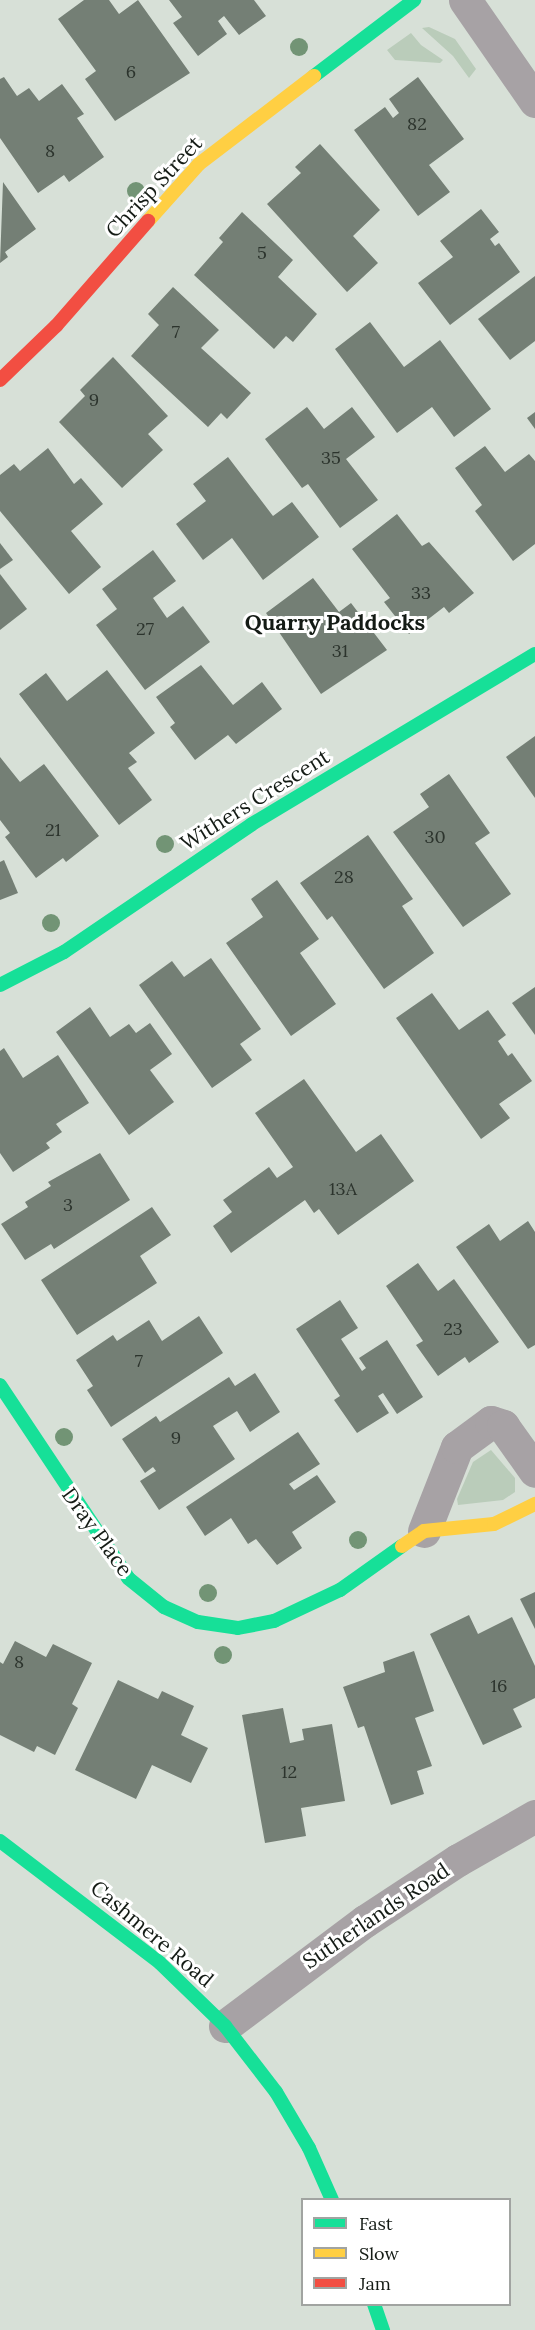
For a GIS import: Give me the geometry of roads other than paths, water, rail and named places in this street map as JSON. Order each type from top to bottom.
[{"type":"street","name":"Chrisp Street","points":[[0,380],[56,326],[199,164],[414,0]]},
{"type":"street","points":[[465,0],[535,100]]},
{"type":"street","name":"Withers Crescent","points":[[0,986],[64,952],[252,824],[535,654]]},
{"type":"street","name":"Dray Place","points":[[0,1385],[128,1578],[164,1607],[198,1622],[238,1628],[274,1621],[340,1590],[424,1531],[494,1524],[535,1504]]},
{"type":"street","points":[[424,1531],[457,1447],[491,1422],[503,1426],[535,1471]]},
{"type":"street","name":"Sutherlands Road","points":[[225,2026],[365,1921],[458,1860],[535,1816]]},
{"type":"street","name":"Cashmere Road","points":[[0,1841],[160,1962],[225,2026],[276,2092],[309,2148],[332,2198]]},
{"type":"street","points":[[375,2306],[383,2330]]},
{"type":"district","name":"Quarry Paddocks","points":[[335,623]]}]
